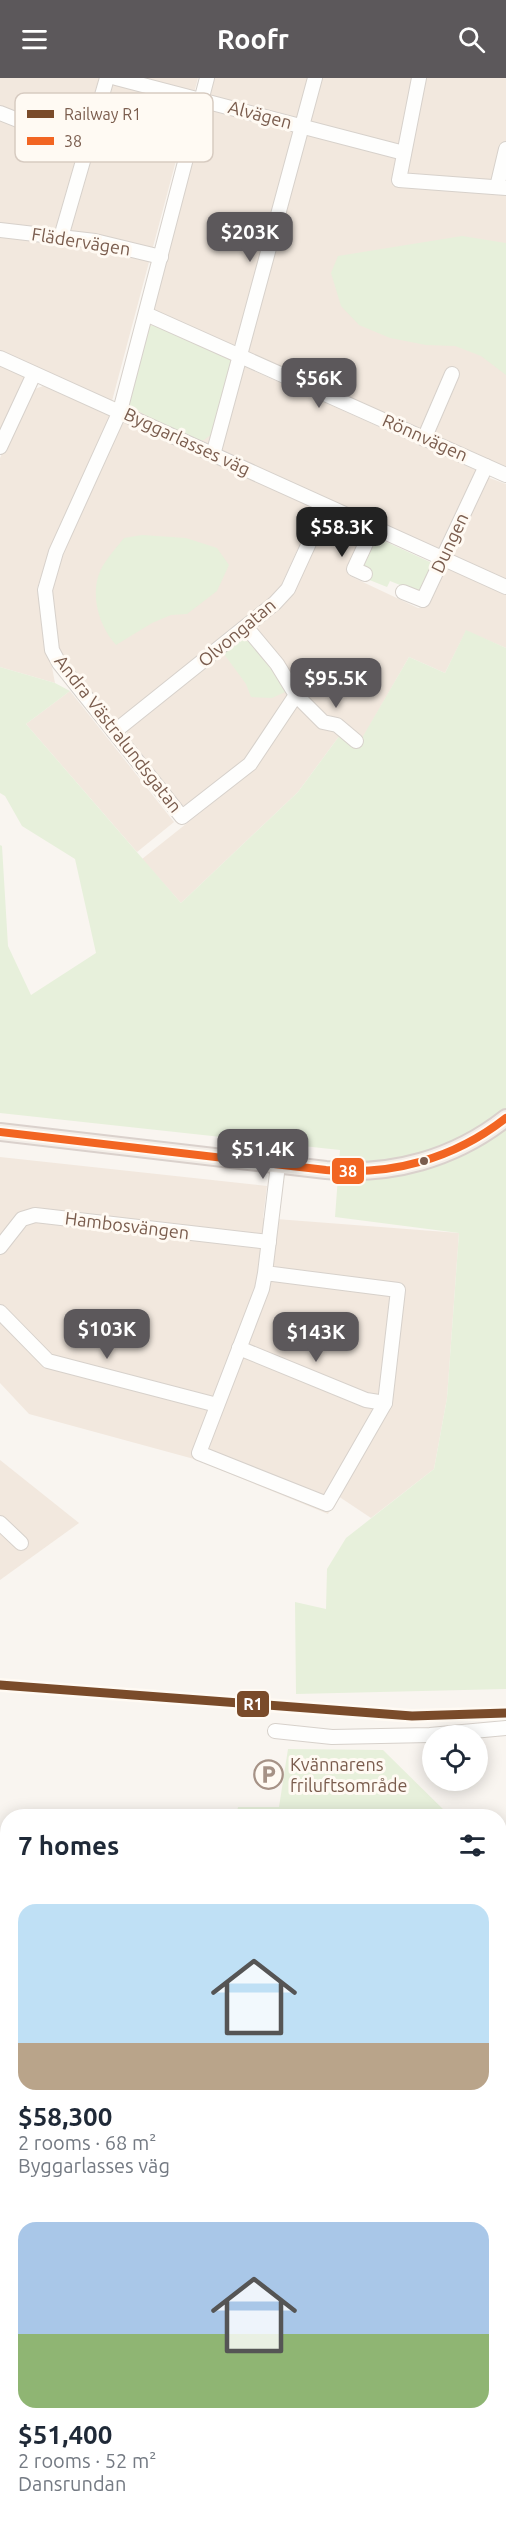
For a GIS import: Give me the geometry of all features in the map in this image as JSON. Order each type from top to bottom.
[{"type":"main road","points":[[0,1132],[347,1172],[380,1171],[412,1165],[466,1145],[506,1118]]},
{"type":"street","points":[[102,93],[107,78]]},
{"type":"street","name":"Alvägen","points":[[116,78],[174,93]]},
{"type":"street","name":"Andra Västralundsgatan","points":[[203,93],[207,78]]},
{"type":"street","points":[[213,455],[315,78]]},
{"type":"street","points":[[419,78],[399,180],[502,188],[506,149]]},
{"type":"street","name":"Alvägen","points":[[213,103],[404,153]]},
{"type":"street","points":[[0,113],[15,119]]},
{"type":"street","points":[[61,237],[82,162]]},
{"type":"street","name":"Andra Västralundsgatan","points":[[185,162],[120,411],[60,542],[45,590],[52,650],[59,663],[182,818],[250,764],[296,695]]},
{"type":"street","name":"Flädervägen","points":[[0,230],[95,241],[161,257]]},
{"type":"street","name":"Rönnvägen","points":[[146,314],[506,476]]},
{"type":"street","name":"Byggarlasses väg","points":[[0,358],[506,587]]},
{"type":"street","points":[[0,447],[34,374]]},
{"type":"street","points":[[424,439],[452,374]]},
{"type":"street","name":"Dungen","points":[[403,592],[423,600],[486,466]]},
{"type":"street","name":"Olvongatan","points":[[114,732],[247,628],[275,603],[288,589],[326,506]]},
{"type":"street","points":[[365,574],[354,569],[374,528]]},
{"type":"street","points":[[247,628],[277,664],[296,695],[323,722],[337,725],[356,741]]},
{"type":"street","points":[[265,1273],[398,1290],[385,1403],[327,1504],[199,1453],[262,1289],[278,1165]]},
{"type":"street","name":"Hambosvängen","points":[[0,1247],[22,1219],[35,1215],[268,1242]]},
{"type":"street","points":[[0,1312],[48,1361],[217,1405]]},
{"type":"street","points":[[239,1348],[366,1400],[385,1403]]},
{"type":"street","points":[[0,1523],[21,1543]]},
{"type":"street","points":[[275,1731],[332,1737],[430,1735],[506,1728]]},
{"type":"shaded area","points":[[0,78],[198,78],[194,93],[15,93],[15,162],[176,162],[112,401],[31,366],[0,430]]},
{"type":"shaded area","points":[[207,78],[506,78],[506,475],[241,358],[213,455],[120,411],[185,162],[213,162],[213,93],[203,93]]},
{"type":"shaded area","points":[[245,367],[476,470],[439,554],[219,454],[240,369]]},
{"type":"shaded area","points":[[43,386],[112,416],[49,551],[37,589],[55,683],[0,667],[0,458],[32,390]]},
{"type":"shaded area","points":[[124,421],[310,506],[312,517],[276,597],[120,720],[105,717],[59,659],[48,591],[84,499],[118,423]]},
{"type":"shaded area","points":[[487,477],[506,484],[506,584],[446,558]]},
{"type":"shaded area","points":[[333,516],[365,531],[349,570],[350,576],[418,608],[424,607],[443,566],[506,595],[506,648],[466,631],[445,673],[409,657],[362,739],[321,716],[257,637],[259,622],[326,519]]},
{"type":"shaded area","points":[[244,636],[289,695],[250,756],[188,806],[175,804],[127,742],[127,728]]},
{"type":"shaded area","points":[[70,691],[174,822],[137,852],[26,724]]},
{"type":"shaded area","points":[[295,701],[340,735],[298,792],[181,903],[142,859],[250,773],[266,753]]},
{"type":"shaded area","points":[[0,1157],[267,1186],[263,1218],[459,1233],[447,1398],[434,1469],[371,1518],[338,1496],[328,1514],[194,1459],[29,1414],[0,1383]]},
{"type":"shaded area","points":[[0,1460],[79,1523],[0,1580]]},
{"type":"green space","points":[[462,236],[506,243],[506,375],[481,356],[455,346],[426,345],[390,338],[359,325],[341,306],[331,273],[338,256]]},
{"type":"green space","points":[[149,325],[161,327],[230,360],[231,365],[212,434],[204,440],[193,441],[129,406],[128,400]]},
{"type":"green space","points":[[142,535],[186,538],[217,548],[229,565],[217,591],[187,614],[171,615],[152,623],[116,645],[99,616],[97,582],[106,561],[124,538]]},
{"type":"green space","points":[[382,540],[430,562],[431,568],[420,593],[390,581],[387,587],[367,579],[371,570],[362,566],[373,541]]},
{"type":"green space","points":[[466,630],[506,648],[506,1689],[296,1694],[295,1602],[326,1609],[327,1569],[346,1538],[434,1469],[447,1398],[459,1233],[335,1217],[340,1150],[0,1113],[0,845],[2,846],[8,946],[31,995],[96,953],[75,859],[22,826],[5,796],[0,793],[0,667],[55,683],[70,691],[26,724],[181,903],[298,792],[340,735],[362,738],[409,657],[445,673]]},
{"type":"green space","points":[[240,638],[249,642],[285,686],[285,692],[272,698],[251,697],[246,684],[224,654]]},
{"type":"green space","points":[[288,1749],[383,1750],[422,1791],[443,1809],[238,1809],[238,1807],[279,1807]]},
{"type":"rail line","name":"R1","points":[[0,1685],[412,1716],[506,1713]]},
{"type":"transit line","name":"38","points":[[0,1132],[350,1171],[398,1167],[421,1162],[465,1144],[506,1118]]},
{"type":"place","name":"Kvännarens friluftsområde","points":[[269,1775]]}]
